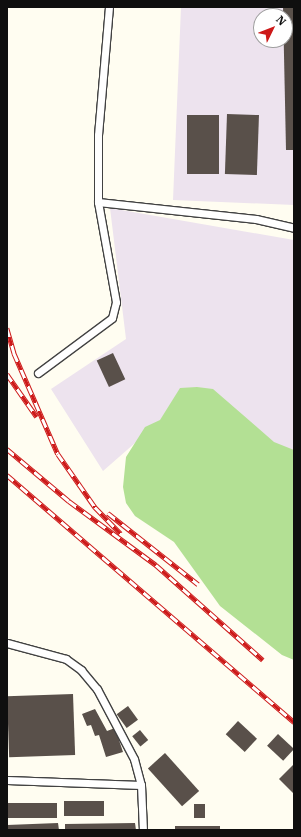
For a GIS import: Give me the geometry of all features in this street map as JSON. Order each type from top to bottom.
[{"type":"lane","points":[[38,373],[112,318],[116,302],[98,202],[98,135],[109,7]]},
{"type":"lane","points":[[98,202],[256,218],[294,228]]},
{"type":"lane","points":[[7,643],[66,659],[82,670],[125,738],[141,786],[143,830]]},
{"type":"lane","points":[[7,780],[141,786]]},
{"type":"shaded area","points":[[181,7],[294,7],[294,205],[173,200]]},
{"type":"shaded area","points":[[110,208],[294,240],[294,574],[135,443],[103,471],[51,389],[126,339]]},
{"type":"green space","points":[[197,387],[213,389],[274,442],[294,450],[294,660],[282,655],[220,606],[174,542],[135,516],[126,503],[123,487],[126,457],[145,427],[160,420],[180,388]]},
{"type":"building","points":[[294,7],[294,150],[286,150],[284,48],[293,48],[293,8],[283,8]]},
{"type":"building","points":[[227,114],[259,115],[257,175],[225,174]]},
{"type":"building","points":[[187,115],[219,115],[219,174],[187,174]]},
{"type":"building","points":[[113,353],[125,379],[109,387],[97,361]]},
{"type":"building","points":[[73,694],[75,755],[9,757],[7,696]]},
{"type":"building","points":[[128,706],[138,720],[127,728],[117,714]]},
{"type":"building","points":[[95,709],[107,731],[115,728],[123,752],[106,757],[99,735],[95,736],[91,725],[87,726],[82,714]]},
{"type":"building","points":[[238,721],[257,739],[245,752],[226,734]]},
{"type":"building","points":[[140,730],[148,740],[140,746],[132,736]]},
{"type":"building","points":[[278,734],[294,749],[283,761],[267,746]]},
{"type":"building","points":[[165,753],[199,791],[182,806],[148,768]]},
{"type":"building","points":[[294,764],[294,792],[293,793],[279,779]]},
{"type":"building","points":[[64,801],[104,801],[104,816],[64,816]]},
{"type":"building","points":[[7,803],[57,803],[57,818],[7,818]]},
{"type":"building","points":[[194,804],[205,804],[205,818],[194,818]]},
{"type":"building","points":[[58,823],[59,830],[7,830],[7,825]]},
{"type":"building","points":[[135,823],[136,830],[65,830],[65,824]]},
{"type":"building","points":[[175,826],[220,826],[220,830],[175,830]]},
{"type":"railway","points":[[7,328],[14,353],[58,454],[95,507],[121,534]]},
{"type":"railway","points":[[7,374],[37,417]]},
{"type":"railway","points":[[7,449],[69,501],[156,565],[263,660]]},
{"type":"railway","points":[[7,475],[294,722]]},
{"type":"railway","points":[[108,513],[198,584]]}]
